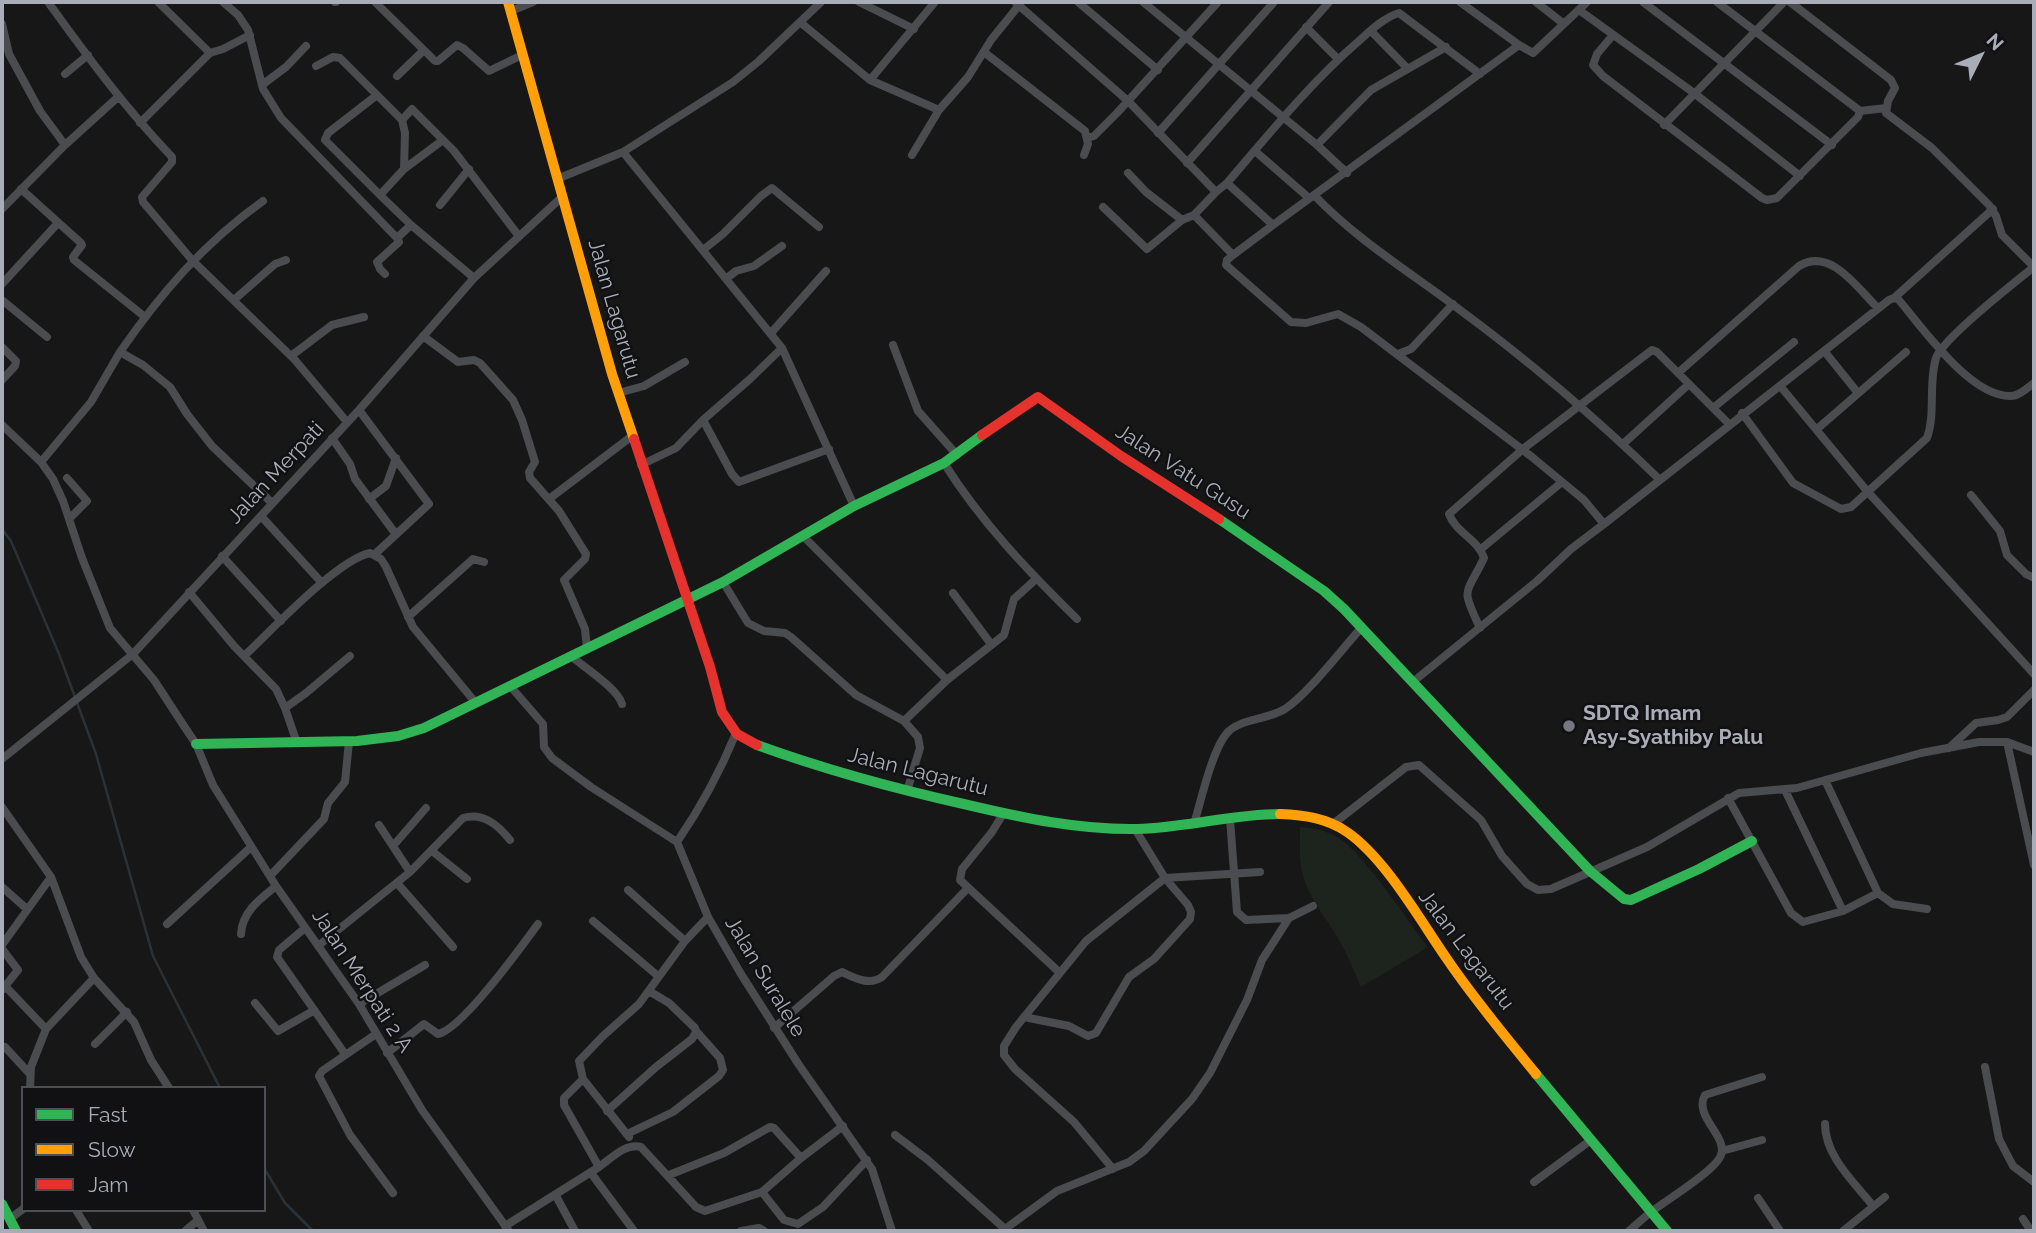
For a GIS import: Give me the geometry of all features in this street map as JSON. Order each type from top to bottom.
[{"type":"street","points":[[48,2],[118,97],[173,160],[141,200],[192,260],[291,356],[347,422]]},
{"type":"street","points":[[158,2],[210,53]]},
{"type":"street","points":[[223,2],[238,15],[250,35],[262,85],[281,118],[397,238],[399,243],[377,262],[385,274]]},
{"type":"street","points":[[375,2],[423,51],[438,61],[453,48],[460,46],[489,71],[522,55]]},
{"type":"street","points":[[510,7],[533,2]]},
{"type":"street","points":[[557,179],[624,152],[733,82],[821,2]]},
{"type":"street","points":[[859,2],[914,29]]},
{"type":"street","points":[[870,80],[935,2]]},
{"type":"street","points":[[1078,2],[1158,70]]},
{"type":"street","points":[[1143,2],[1252,90],[1346,173]]},
{"type":"street","points":[[1152,9],[1159,2]]},
{"type":"street","points":[[1087,138],[1094,136],[1158,70],[1218,2]]},
{"type":"street","points":[[1158,133],[1274,2]]},
{"type":"street","points":[[1187,163],[1329,2]]},
{"type":"street","points":[[1460,2],[1530,53],[1536,53],[1587,2]]},
{"type":"street","points":[[1536,2],[1564,24]]},
{"type":"street","points":[[1643,2],[1832,145]]},
{"type":"street","points":[[1717,2],[1860,111],[1886,108]]},
{"type":"street","points":[[1664,125],[1784,2]]},
{"type":"street","points":[[1742,413],[1793,483],[1841,509],[1851,507],[1927,439],[1931,424],[1933,372],[1940,349],[2034,267],[2002,235],[1993,209],[1918,136],[1886,113],[1895,88],[1891,80],[1790,2]]},
{"type":"street","points":[[912,155],[939,110],[968,77],[1018,3],[1128,101],[1216,192]]},
{"type":"street","name":"Jalan Lagarutu","points":[[510,7],[618,393],[723,713],[736,733],[745,739],[825,768],[907,791],[1049,823],[1135,829],[1294,814],[1346,830],[1388,876],[1473,995],[1667,1231]]},
{"type":"street","points":[[1579,10],[1694,93],[1800,176]]},
{"type":"street","points":[[1103,208],[1147,249],[1182,220],[1194,215],[1227,183],[1338,59],[1371,31],[1399,13],[1480,74]]},
{"type":"street","points":[[800,22],[870,80],[939,110]]},
{"type":"street","points":[[2,24],[9,54],[40,111],[65,145]]},
{"type":"street","points":[[1306,27],[1338,59]]},
{"type":"street","points":[[1371,31],[1407,68]]},
{"type":"street","points":[[140,124],[210,53],[250,35]]},
{"type":"street","points":[[1613,35],[1597,54],[1593,65],[1603,76],[1664,125],[1767,200],[1777,198],[1800,176],[1858,117],[1860,111]]},
{"type":"street","points":[[262,85],[286,67],[306,46]]},
{"type":"street","points":[[1519,46],[1273,225],[1233,255],[1226,265],[1291,322],[1306,323],[1338,314],[1346,317],[1523,449],[1584,500],[1604,524]]},
{"type":"street","points":[[1317,145],[1363,96],[1446,47]]},
{"type":"street","points":[[397,76],[423,51]]},
{"type":"street","points":[[984,52],[1084,131],[1088,144],[1084,155]]},
{"type":"street","points":[[2,61],[9,54]]},
{"type":"street","points":[[65,74],[88,55]]},
{"type":"street","points":[[316,66],[338,57],[402,120],[405,133],[404,169]]},
{"type":"street","points":[[377,95],[328,133],[326,140],[411,225],[474,278]]},
{"type":"street","points":[[2,209],[65,145],[118,97]]},
{"type":"street","points":[[402,120],[408,111],[414,110],[469,169],[518,235]]},
{"type":"street","points":[[380,195],[404,169],[443,140]]},
{"type":"street","points":[[1255,151],[1407,273],[1452,304],[1580,404],[1659,479]]},
{"type":"street","points":[[624,152],[782,348],[854,506]]},
{"type":"street","points":[[440,205],[469,169]]},
{"type":"street","points":[[1128,173],[1152,197],[1182,220]]},
{"type":"street","points":[[1227,183],[1273,225]]},
{"type":"street","points":[[704,250],[772,188],[819,227]]},
{"type":"street","points":[[21,189],[82,245],[73,257],[74,260],[145,317]]},
{"type":"street","name":"Jalan Merpati","points":[[2,760],[133,654],[359,410],[474,278],[563,196]]},
{"type":"street","points":[[41,462],[91,402],[120,352],[192,260],[263,201]]},
{"type":"street","points":[[1414,681],[1537,581],[1571,549],[1742,413],[1781,387],[1894,298],[1993,209]]},
{"type":"street","points":[[1194,215],[1233,255]]},
{"type":"street","points":[[2,284],[58,223]]},
{"type":"street","points":[[397,238],[411,225]]},
{"type":"street","points":[[727,278],[736,271],[754,266],[782,246]]},
{"type":"street","points":[[235,299],[275,264],[286,260]]},
{"type":"street","points":[[1678,373],[1809,260],[1835,265],[1878,308]]},
{"type":"street","points":[[771,333],[826,271]]},
{"type":"street","points":[[1894,298],[1898,299],[1940,349],[1979,386],[1995,395],[2014,396],[2034,383]]},
{"type":"street","points":[[2,300],[47,337]]},
{"type":"street","points":[[1398,354],[1410,349],[1452,304]]},
{"type":"street","points":[[291,356],[332,325],[364,317]]},
{"type":"street","points":[[423,336],[458,362],[474,360],[480,363],[508,393],[522,420],[535,462],[529,472],[530,478],[550,499],[587,556],[564,580],[585,629],[587,648]]},
{"type":"street","points":[[1713,408],[1794,342]]},
{"type":"street","points":[[893,345],[918,411],[957,455]]},
{"type":"street","points":[[2,347],[16,361],[2,380]]},
{"type":"street","points":[[641,465],[676,448],[703,419],[782,348]]},
{"type":"street","points":[[1480,628],[1466,595],[1468,584],[1484,558],[1481,549],[1452,522],[1449,514],[1523,449],[1652,350],[1729,424]]},
{"type":"street","points":[[120,352],[143,365],[170,387],[212,446],[272,503]]},
{"type":"street","points":[[1825,352],[1858,393]]},
{"type":"street","points":[[1817,429],[1906,352]]},
{"type":"street","points":[[618,393],[644,386],[685,362]]},
{"type":"street","points":[[1623,444],[1689,384]]},
{"type":"street","points":[[1781,387],[1867,491],[2034,674]]},
{"type":"street","name":"Jalan Vatu Gusu","points":[[686,599],[723,583],[854,506],[944,463],[1032,398],[1038,397],[1121,456],[1308,578],[1362,627],[1414,681],[1590,872],[1624,899],[1631,901],[1752,841]]},
{"type":"street","points":[[359,410],[429,504],[375,554]]},
{"type":"street","points":[[703,419],[738,482],[829,449]]},
{"type":"street","name":"Jalan Merpati 2 A","points":[[2,425],[41,462],[53,479],[110,628],[154,680],[196,744],[213,785],[275,886],[359,1004],[444,1142],[507,1229]]},
{"type":"street","points":[[550,499],[632,436]]},
{"type":"street","points":[[332,438],[350,464],[355,479],[395,533]]},
{"type":"street","points":[[369,499],[386,486],[396,458]]},
{"type":"street","points":[[944,463],[971,504],[1010,552],[1077,619]]},
{"type":"street","points":[[67,478],[87,501],[69,518]]},
{"type":"street","points":[[1481,549],[1562,482]]},
{"type":"street","points":[[1971,495],[2000,531],[2007,555],[2026,575],[2034,578]]},
{"type":"street","points":[[261,516],[322,583]]},
{"type":"street","points":[[803,536],[947,680]]},
{"type":"street","points":[[244,656],[322,583],[353,559],[367,553],[375,554],[386,567],[413,627],[475,702]]},
{"type":"street","points":[[222,556],[281,621]]},
{"type":"street","points":[[408,617],[473,559],[484,562]]},
{"type":"street","points":[[904,721],[947,680],[1004,635],[1014,599],[1036,579]]},
{"type":"street","points":[[723,583],[748,623],[764,631],[785,633],[856,695],[904,721],[920,743],[907,791]]},
{"type":"street","points":[[189,592],[276,690],[297,743]]},
{"type":"street","points":[[953,593],[991,644]]},
{"type":"street","points":[[196,744],[349,741],[407,734],[511,687],[686,599]]},
{"type":"street","points":[[1194,824],[1218,748],[1225,735],[1234,726],[1261,719],[1286,708],[1362,627]]},
{"type":"street","points":[[285,708],[350,656]]},
{"type":"street","points":[[571,656],[614,691],[622,704]]},
{"type":"street","points":[[511,687],[543,724],[544,747],[552,758],[590,787],[677,842],[699,810],[736,733]]},
{"type":"street","points":[[1949,748],[1976,723],[2007,717],[2034,690]]},
{"type":"street","points":[[270,876],[324,819],[328,803],[345,782],[349,741]]},
{"type":"street","points":[[1333,824],[1406,767],[1415,764],[1430,773],[1477,816],[1506,862],[1531,887],[1542,891],[1647,847],[1728,798],[1751,790],[1784,790],[1979,742],[2007,742],[2034,752]]},
{"type":"street","points":[[2007,742],[2034,865]]},
{"type":"street","points":[[1825,780],[1878,893],[1894,904],[1927,909]]},
{"type":"street","points":[[1784,790],[1843,911]]},
{"type":"street","points":[[1728,798],[1795,917],[1803,922],[1843,911],[1878,893]]},
{"type":"street","points":[[2,807],[51,877],[80,957],[94,978],[127,1012],[168,1086]]},
{"type":"street","points":[[393,845],[426,808]]},
{"type":"street","points":[[1003,814],[992,832],[961,869],[960,880],[1059,972]]},
{"type":"street","points":[[318,946],[410,872],[463,818],[483,818],[495,823],[510,840]]},
{"type":"street","points":[[1230,819],[1237,912],[1241,918],[1289,918],[1314,906]]},
{"type":"street","points":[[379,825],[410,872]]},
{"type":"street","points":[[1024,1017],[1069,1026],[1088,1036],[1096,1034],[1129,977],[1154,959],[1190,919],[1188,905],[1165,878],[1135,829]]},
{"type":"street","name":"Jalan Suralele","points":[[677,842],[708,917],[774,1028],[867,1160],[878,1182],[889,1230]]},
{"type":"street","points":[[167,924],[251,846]]},
{"type":"street","points":[[432,851],[467,879]]},
{"type":"street","points":[[1114,1169],[1074,1122],[1015,1069],[1007,1059],[1004,1046],[1059,972],[1086,941],[1165,878],[1260,872]]},
{"type":"street","points":[[46,1028],[4,988],[18,970],[2,947],[51,877]]},
{"type":"street","points":[[397,883],[453,947]]},
{"type":"street","points":[[241,933],[247,913],[275,886]]},
{"type":"street","points":[[2,887],[27,909]]},
{"type":"street","points":[[774,1028],[842,972],[867,982],[882,977],[968,888]]},
{"type":"street","points":[[628,890],[685,941]]},
{"type":"street","points":[[708,917],[685,941],[639,1004],[583,1055],[579,1064],[583,1079],[627,1134],[632,1145],[645,1149],[701,1210],[710,1210],[762,1192],[844,1126]]},
{"type":"street","points":[[895,1135],[928,1160],[1005,1229],[1057,1191],[1129,1162],[1144,1151],[1203,1084],[1248,1000],[1262,960],[1289,918]]},
{"type":"street","points":[[593,921],[658,976]]},
{"type":"street","points":[[387,1053],[424,1024],[438,1034],[446,1031],[479,999],[538,924]]},
{"type":"street","points":[[305,928],[276,955],[345,1054]]},
{"type":"street","points":[[359,1004],[425,965]]},
{"type":"street","points":[[30,1086],[30,1074],[46,1028],[94,978]]},
{"type":"street","points":[[627,1134],[673,1112],[723,1070],[720,1058],[696,1031],[669,1003],[649,991]]},
{"type":"street","points":[[255,1003],[278,1031],[313,1011]]},
{"type":"street","points":[[94,1044],[127,1012]]},
{"type":"street","points":[[607,1111],[691,1039],[696,1031]]},
{"type":"street","points":[[376,1034],[320,1073],[320,1079],[350,1135],[393,1193]]},
{"type":"street","points":[[5,1047],[30,1074]]},
{"type":"street","points":[[1985,1067],[1999,1139],[2013,1166],[2034,1182]]},
{"type":"street","points":[[1722,1151],[1702,1108],[1702,1100],[1710,1092],[1762,1077]]},
{"type":"street","points":[[583,1079],[564,1098],[564,1105],[600,1167]]},
{"type":"street","points":[[1825,1124],[1826,1139],[1833,1156],[1873,1206]]},
{"type":"street","points":[[669,1175],[723,1153],[770,1127],[802,1158]]},
{"type":"street","points":[[1534,1182],[1591,1140]]},
{"type":"street","points":[[1629,1231],[1715,1164],[1722,1151],[1762,1140]]},
{"type":"street","points":[[507,1229],[632,1145]]},
{"type":"street","points":[[762,1192],[784,1220],[798,1224],[823,1207],[867,1160]]},
{"type":"street","points":[[591,1173],[634,1231]]},
{"type":"street","points":[[556,1196],[575,1231]]},
{"type":"street","points":[[1843,1231],[1885,1197]]},
{"type":"street","points":[[1758,1198],[1780,1231]]},
{"type":"street","points":[[2,1204],[16,1231]]},
{"type":"street","points":[[11,1218],[21,1210]]},
{"type":"street","points":[[77,1212],[89,1231]]},
{"type":"street","points":[[194,1212],[204,1231]]},
{"type":"street","points":[[2023,1219],[2031,1231]]},
{"type":"street","points":[[185,1231],[198,1220]]},
{"type":"street","points":[[741,1231],[759,1228],[764,1231]]},
{"type":"shaded area","points":[[1300,827],[1328,833],[1348,845],[1372,871],[1428,947],[1361,987],[1341,944],[1312,898],[1305,881],[1300,860]]},
{"type":"waterway","points":[[2,529],[11,541],[59,654],[96,754],[153,956],[219,1086]]},
{"type":"waterway","points":[[266,1171],[285,1203],[313,1231]]},
{"type":"traffic: fast","points":[[196,744],[357,741],[398,736],[424,728],[723,582],[854,506],[944,463],[982,435]]},
{"type":"traffic: fast","points":[[1219,519],[1324,591],[1344,609],[1590,871],[1624,899],[1631,900],[1752,841]]},
{"type":"traffic: fast","points":[[757,745],[835,771],[914,792],[1073,825],[1137,829],[1280,814]]},
{"type":"traffic: fast","points":[[1536,1074],[1667,1231]]},
{"type":"traffic: fast","points":[[2,1204],[16,1231]]},
{"type":"traffic: slow","points":[[508,2],[612,374],[634,439]]},
{"type":"traffic: slow","points":[[1280,814],[1306,816],[1339,827],[1375,857],[1468,988],[1536,1074]]},
{"type":"traffic: jam","points":[[982,435],[1038,397],[1121,456],[1219,519]]},
{"type":"traffic: jam","points":[[634,439],[710,667],[722,712],[737,734],[757,745]]},
{"type":"place","name":"SDTQ Imam Asy-Syathiby Palu","points":[[1569,726]]}]
